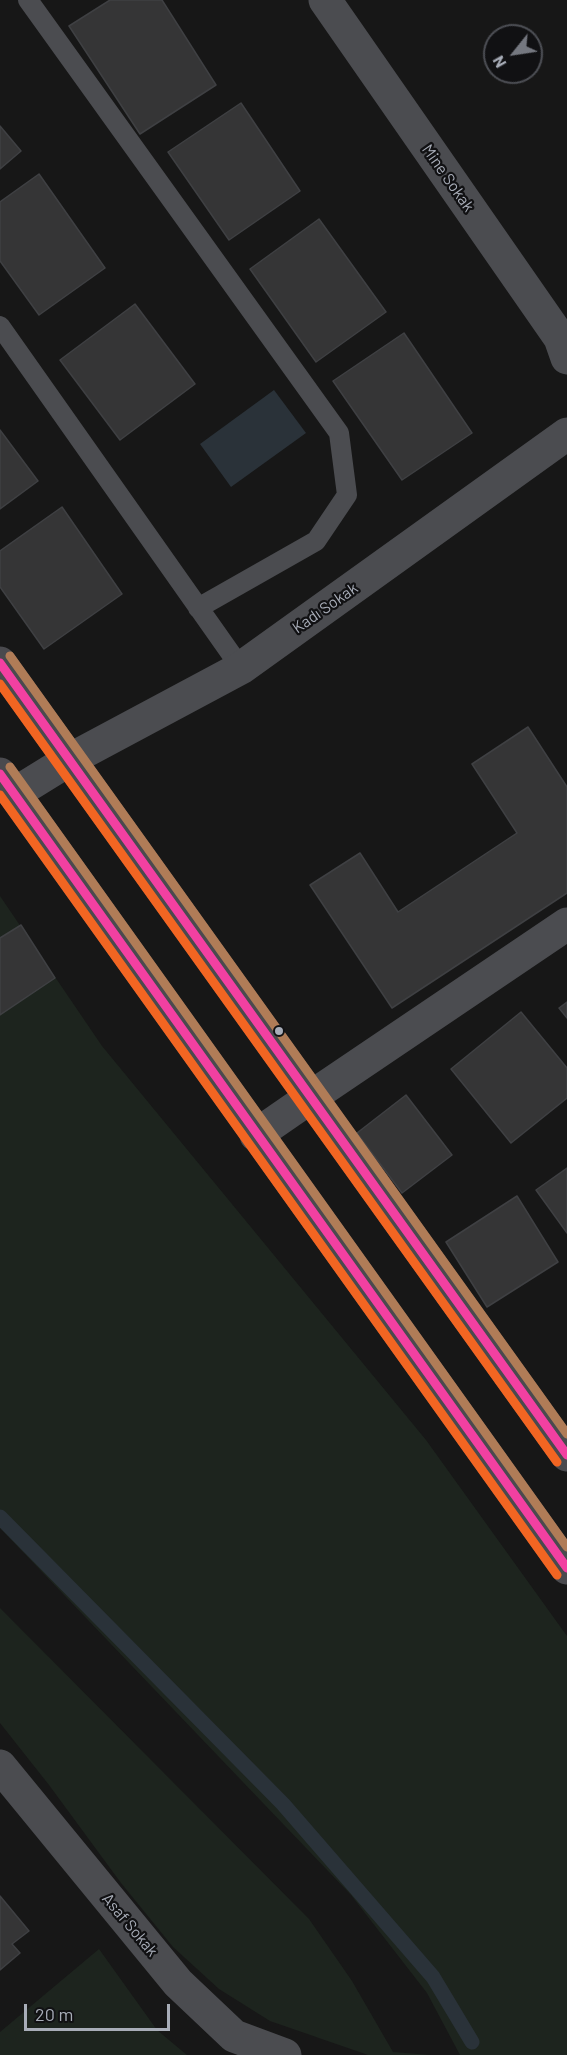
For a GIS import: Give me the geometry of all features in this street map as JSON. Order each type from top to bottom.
[{"type":"main road","points":[[0,663],[567,1455]]},
{"type":"main road","points":[[7,784],[567,1568]]},
{"type":"street","name":"Mine Sokak","points":[[325,0],[560,338],[567,358]]},
{"type":"street","name":"Kadı Sokak","points":[[7,784],[69,760],[241,668],[567,434]]},
{"type":"street","points":[[256,1135],[567,924]]},
{"type":"street","name":"Asaf Sokak","points":[[0,1766],[178,1983],[234,2036],[285,2055]]},
{"type":"lane","points":[[28,0],[339,434],[347,495],[316,541],[198,608]]},
{"type":"lane","points":[[0,326],[241,668]]},
{"type":"shaded area","points":[[274,390],[306,433],[231,487],[200,444]]},
{"type":"shaded area","points":[[0,896],[102,1046],[426,1440],[567,1636],[567,2055],[460,2055],[427,1993],[351,1895],[0,1528]]},
{"type":"shaded area","points":[[0,1608],[309,1919],[352,1981],[393,2052],[431,2055],[368,2055],[270,2021],[219,1989],[173,1947],[121,1883],[0,1723]]},
{"type":"shaded area","points":[[99,1949],[157,2030],[187,2055],[0,2055],[0,2032]]},
{"type":"building","points":[[110,0],[162,0],[216,85],[140,134],[69,26]]},
{"type":"building","points":[[241,103],[300,191],[229,240],[168,152]]},
{"type":"building","points":[[0,126],[21,151],[0,169]]},
{"type":"building","points":[[39,174],[105,268],[39,315],[0,261],[0,202]]},
{"type":"building","points":[[319,219],[386,312],[316,362],[250,269]]},
{"type":"building","points":[[135,304],[195,384],[120,440],[60,360]]},
{"type":"building","points":[[404,333],[472,433],[402,480],[333,381]]},
{"type":"building","points":[[0,430],[38,481],[0,509]]},
{"type":"building","points":[[62,507],[122,594],[44,649],[0,587],[0,551]]},
{"type":"building","points":[[528,727],[567,787],[567,893],[392,1008],[310,885],[360,853],[398,912],[517,833],[472,764]]},
{"type":"building","points":[[21,925],[55,978],[0,1015],[0,938]]},
{"type":"building","points":[[567,1002],[567,1018],[559,1008]]},
{"type":"building","points":[[521,1012],[567,1068],[567,1098],[511,1143],[451,1069]]},
{"type":"building","points":[[406,1095],[452,1155],[402,1193],[357,1133]]},
{"type":"building","points":[[567,1168],[567,1233],[536,1190]]},
{"type":"building","points":[[517,1196],[558,1262],[487,1307],[446,1242]]},
{"type":"building","points":[[0,1896],[29,1931],[12,1944],[20,1953],[0,1970]]},
{"type":"waterway","points":[[0,1517],[283,1804],[433,1977],[472,2042]]},
{"type":"transit line","points":[[10,656],[567,1434]]},
{"type":"transit line","points":[[0,663],[567,1455]]},
{"type":"transit line","points":[[0,684],[557,1462]]},
{"type":"transit line","points":[[10,767],[567,1547]]},
{"type":"transit line","points":[[0,774],[567,1568]]},
{"type":"transit line","points":[[0,795],[557,1575]]}]
